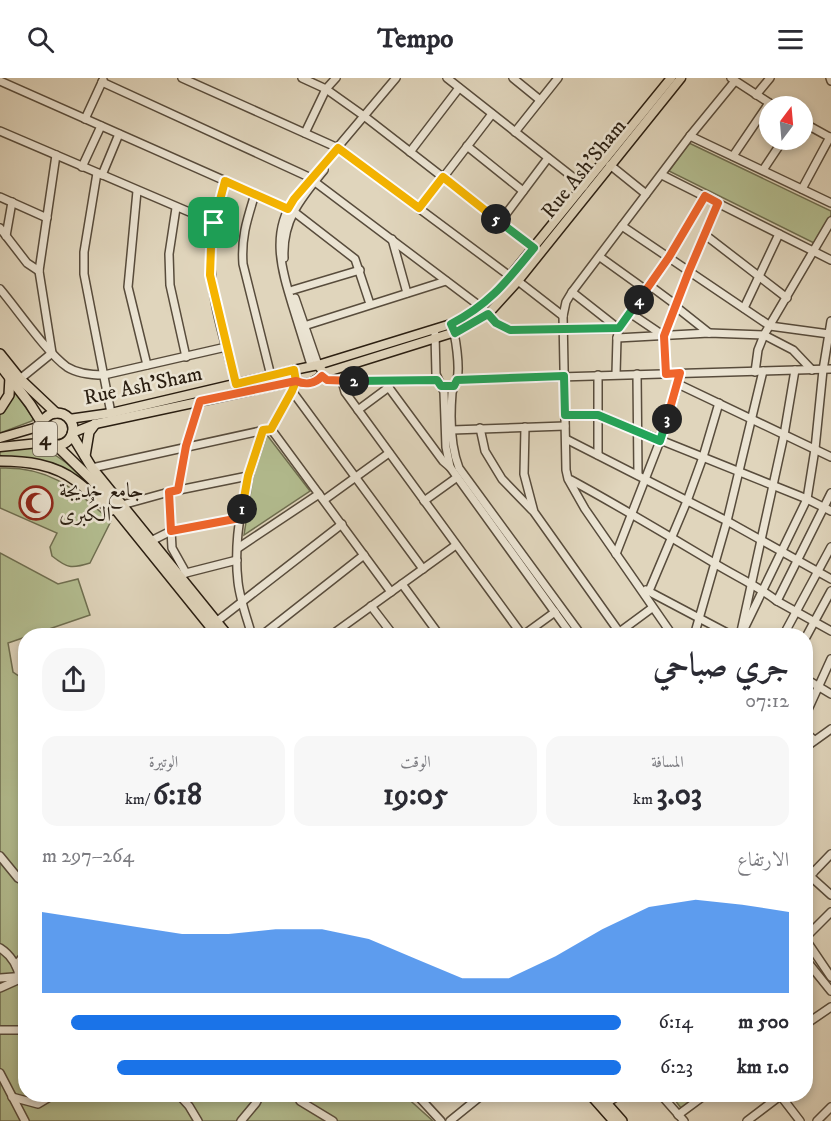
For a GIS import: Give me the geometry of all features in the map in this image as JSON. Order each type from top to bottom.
[{"type":"highway","points":[[0,354],[20,379],[56,413]]},
{"type":"highway","points":[[0,365],[42,424]]},
{"type":"highway","points":[[0,409],[9,395],[10,377]]},
{"type":"highway","name":"4","points":[[212,628],[121,510],[92,468],[72,434],[72,423],[69,419],[65,415],[56,413],[50,415],[42,424],[42,435],[92,480],[121,510],[151,541],[183,574],[221,628]]},
{"type":"highway","points":[[85,456],[89,432],[95,424]]},
{"type":"highway","name":"4","points":[[52,444],[65,443],[72,434]]},
{"type":"highway","points":[[0,461],[38,464],[59,471],[75,480],[101,503],[121,510]]},
{"type":"highway","points":[[597,1102],[614,1121]]},
{"type":"highway","points":[[607,1103],[622,1121]]},
{"type":"main road","name":"Rue Ash'Sham","points":[[453,328],[514,279],[534,248],[670,78]]},
{"type":"main road","name":"Rue Ash'Sham","points":[[69,419],[111,413],[315,365],[453,328],[488,314],[514,279],[681,78]]},
{"type":"main road","name":"Rue Ash'Sham","points":[[72,434],[95,424],[200,401],[296,381],[313,382],[323,375],[435,333]]},
{"type":"main road","points":[[315,365],[323,375]]},
{"type":"main road","points":[[294,370],[296,381]]},
{"type":"main road","points":[[0,438],[42,424]]},
{"type":"main road","points":[[0,447],[52,444]]},
{"type":"street","points":[[182,78],[338,148],[563,316]]},
{"type":"street","points":[[302,78],[326,89],[364,116],[534,248]]},
{"type":"street","points":[[305,133],[326,89],[336,78]]},
{"type":"street","points":[[315,365],[280,264],[280,242],[290,210],[396,78]]},
{"type":"street","points":[[447,78],[584,186]]},
{"type":"street","points":[[513,78],[540,100]]},
{"type":"street","points":[[515,132],[558,78]]},
{"type":"street","points":[[756,95],[770,78]]},
{"type":"street","points":[[85,119],[103,80],[313,180],[481,307]]},
{"type":"street","points":[[667,628],[585,508],[568,479],[563,316],[566,302],[572,292],[733,80],[759,97]]},
{"type":"street","points":[[0,81],[290,210],[353,257],[360,270],[370,304]]},
{"type":"street","points":[[411,152],[459,88]]},
{"type":"street","points":[[419,208],[492,114]]},
{"type":"street","points":[[733,156],[759,122]]},
{"type":"street","points":[[82,167],[101,126]]},
{"type":"street","points":[[802,189],[830,137],[813,128]]},
{"type":"street","points":[[0,131],[214,223]]},
{"type":"street","points":[[111,413],[84,274],[84,252],[99,174],[118,134]]},
{"type":"street","points":[[690,136],[831,203]]},
{"type":"street","points":[[466,146],[523,191]]},
{"type":"street","points":[[763,170],[776,150]]},
{"type":"street","points":[[52,353],[39,270],[56,155]]},
{"type":"street","points":[[500,222],[548,158]]},
{"type":"street","points":[[610,165],[646,194]]},
{"type":"street","points":[[662,175],[831,260]]},
{"type":"street","points":[[225,181],[214,223],[210,275],[236,384]]},
{"type":"street","points":[[137,191],[128,287],[147,365]]},
{"type":"street","points":[[255,194],[242,233],[243,264],[271,376]]},
{"type":"street","points":[[616,374],[619,328],[669,257],[705,196]]},
{"type":"street","points":[[0,197],[47,218]]},
{"type":"street","points":[[6,236],[12,202]]},
{"type":"street","points":[[666,374],[664,336],[718,203]]},
{"type":"street","points":[[176,208],[169,254],[170,285],[186,357]]},
{"type":"street","points":[[290,210],[284,252],[286,270],[315,365]]},
{"type":"street","points":[[696,628],[727,521],[752,419],[759,371],[758,350],[764,335],[831,221]]},
{"type":"street","points":[[622,225],[770,326],[829,334]]},
{"type":"street","points":[[0,228],[27,263],[39,270]]},
{"type":"street","points":[[704,234],[787,298]]},
{"type":"street","points":[[744,308],[779,234]]},
{"type":"street","points":[[392,239],[407,293]]},
{"type":"street","points":[[600,257],[648,287],[709,333]]},
{"type":"street","points":[[292,290],[360,270]]},
{"type":"street","points":[[304,326],[446,281]]},
{"type":"street","points":[[0,289],[52,353],[68,367],[86,374],[104,375],[226,347]]},
{"type":"street","points":[[572,292],[619,328]]},
{"type":"street","points":[[488,314],[496,323],[510,330],[619,328]]},
{"type":"street","points":[[630,314],[664,336]]},
{"type":"street","points":[[744,628],[807,499],[827,369],[831,321]]},
{"type":"street","points":[[453,328],[455,383],[452,430],[454,454],[462,474],[576,628]]},
{"type":"street","points":[[435,333],[439,383],[444,392],[446,447],[450,467],[566,628]]},
{"type":"street","points":[[617,338],[709,333],[764,335],[793,350],[812,370]]},
{"type":"street","points":[[20,379],[52,353]]},
{"type":"street","points":[[323,375],[327,380],[387,384],[455,383],[616,374],[827,369]]},
{"type":"street","points":[[742,628],[784,435],[795,370]]},
{"type":"street","points":[[616,554],[642,477],[660,441],[680,373]]},
{"type":"street","points":[[637,374],[638,432],[642,477]]},
{"type":"street","points":[[598,375],[598,455]]},
{"type":"street","points":[[250,628],[242,602],[237,560],[240,518],[248,476],[267,430],[296,381]]},
{"type":"street","points":[[342,381],[345,392],[517,628]]},
{"type":"street","points":[[358,410],[387,384]]},
{"type":"street","points":[[387,384],[443,461],[450,467]]},
{"type":"street","points":[[678,384],[831,457]]},
{"type":"street","points":[[292,391],[423,569]]},
{"type":"street","points":[[178,490],[186,446],[200,401]]},
{"type":"street","points":[[650,591],[687,501],[719,403]]},
{"type":"street","points":[[565,415],[598,415],[827,509]]},
{"type":"street","points":[[452,430],[565,426]]},
{"type":"street","points":[[525,427],[524,474],[534,512]]},
{"type":"street","points":[[480,428],[485,451],[502,479],[534,512],[614,628]]},
{"type":"street","points":[[92,468],[267,430]]},
{"type":"street","points":[[267,430],[324,500],[391,592]]},
{"type":"street","points":[[566,439],[727,521],[831,579]]},
{"type":"street","points":[[324,500],[389,453]]},
{"type":"street","points":[[121,510],[169,492],[248,476]]},
{"type":"street","points":[[424,501],[456,478]]},
{"type":"street","points":[[568,479],[631,513],[831,631]]},
{"type":"street","points":[[169,492],[172,548],[183,574],[237,560]]},
{"type":"street","points":[[777,601],[827,509],[831,493]]},
{"type":"street","points":[[238,548],[319,494]]},
{"type":"street","points":[[151,541],[171,531],[240,518]]},
{"type":"street","points":[[216,622],[342,524]]},
{"type":"street","points":[[345,628],[371,606],[456,545]]},
{"type":"street","points":[[787,628],[831,547]]},
{"type":"street","points":[[271,628],[364,555]]},
{"type":"street","points":[[402,584],[434,628]]},
{"type":"street","points":[[641,588],[717,628]]},
{"type":"street","points":[[811,628],[831,591]]},
{"type":"street","points":[[371,606],[388,628]]},
{"type":"street","points":[[628,628],[652,608]]},
{"type":"street","points":[[534,628],[555,612]]},
{"type":"street","points":[[813,698],[831,659]]},
{"type":"street","points":[[813,684],[831,694]]},
{"type":"street","points":[[814,740],[831,729]]},
{"type":"street","points":[[813,872],[831,854]]},
{"type":"street","points":[[0,856],[18,878]]},
{"type":"street","points":[[813,879],[831,895]]},
{"type":"street","points":[[813,931],[831,912]]},
{"type":"street","points":[[0,948],[6,952],[18,968]]},
{"type":"street","points":[[813,949],[831,976]]},
{"type":"street","points":[[813,969],[831,991]]},
{"type":"street","points":[[0,978],[18,976]]},
{"type":"street","points":[[0,988],[18,981]]},
{"type":"street","points":[[813,1019],[831,1007]]},
{"type":"street","points":[[0,1030],[18,1030]]},
{"type":"street","points":[[0,1073],[25,1121]]},
{"type":"street","points":[[12,1097],[18,1099]]},
{"type":"street","points":[[185,1102],[198,1121]]},
{"type":"street","points":[[241,1121],[256,1102]]},
{"type":"street","points":[[302,1102],[333,1121]]},
{"type":"street","points":[[423,1102],[441,1121]]},
{"type":"street","points":[[450,1121],[473,1102]]},
{"type":"street","points":[[667,1102],[684,1121]]},
{"type":"street","points":[[678,1114],[695,1102]]},
{"type":"street","points":[[747,1121],[771,1102]]},
{"type":"street","points":[[785,1102],[800,1121]]},
{"type":"street","points":[[817,1121],[831,1107]]},
{"type":"green space","points":[[689,143],[831,211],[816,244],[669,171]]},
{"type":"green space","points":[[11,386],[33,418],[32,421],[0,433],[0,413]]},
{"type":"green space","points":[[267,435],[310,491],[244,535],[253,477]]},
{"type":"green space","points":[[29,447],[41,449],[61,459],[78,473],[101,499],[43,463],[16,458],[0,458],[0,451]]},
{"type":"green space","points":[[0,468],[34,471],[61,482],[86,499],[111,521],[90,563],[74,567],[62,563],[52,556],[50,547],[57,533],[0,508]]},
{"type":"green space","points":[[0,553],[58,584],[78,579],[90,615],[52,628],[18,628],[18,640],[8,643],[13,672],[18,675],[18,1102],[412,1102],[433,1121],[0,1121]]},
{"type":"green space","points":[[676,1102],[689,1102],[681,1108]]},
{"type":"place","name":"جامع خديجة الكُبرى","points":[[36,503]]},
{"type":"route","points":[[214,223],[210,275],[236,384],[294,370],[296,381],[271,429],[263,430],[248,476],[240,518],[171,531],[169,492],[178,490],[186,446],[200,401],[296,381],[313,382],[322,376],[327,380],[342,381],[437,380],[441,386],[454,386],[457,380],[564,376],[565,415],[598,415],[660,441],[680,373],[666,374],[664,336],[718,203],[705,196],[669,257],[619,328],[510,330],[496,323],[488,314],[455,333],[451,324],[471,314],[493,297],[534,248],[443,177],[419,208],[338,148],[288,209],[225,181],[214,223]]}]
